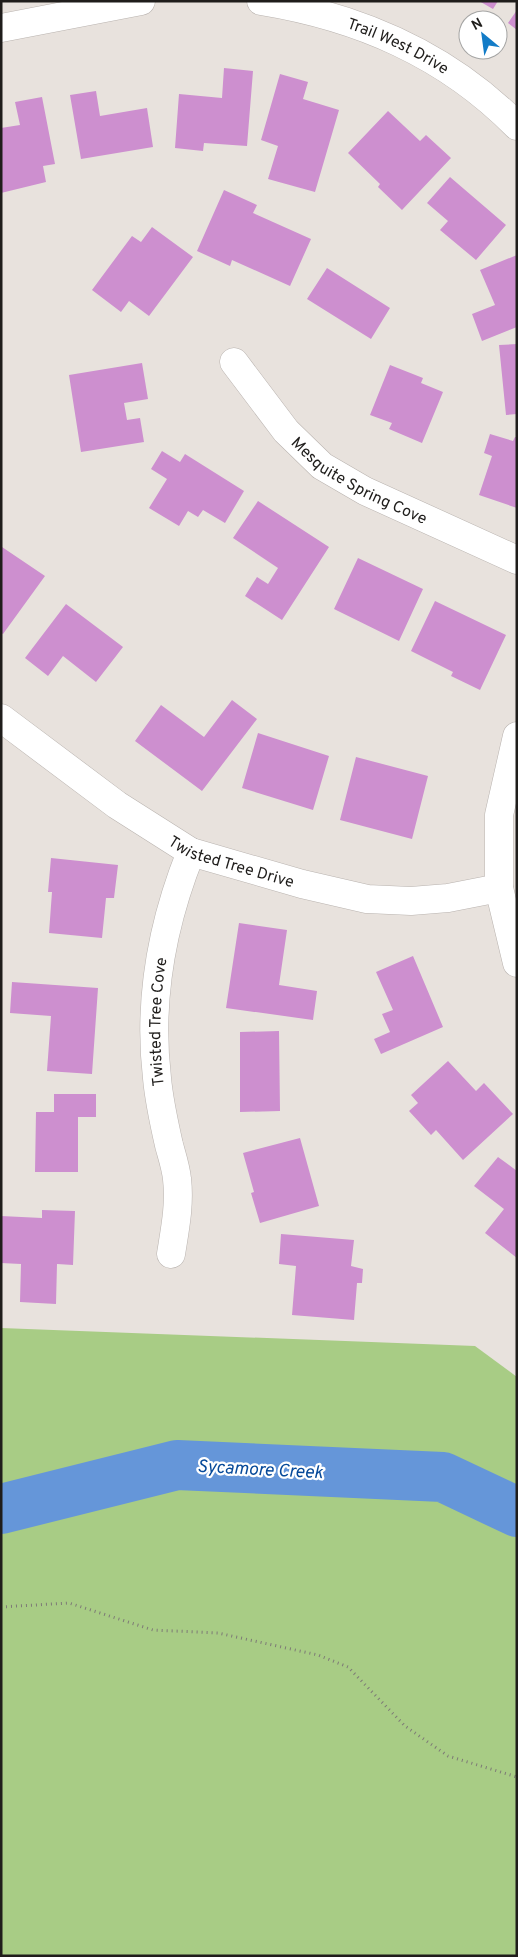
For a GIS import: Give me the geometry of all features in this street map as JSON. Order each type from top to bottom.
[{"type":"street","points":[[1,28],[141,1]]},
{"type":"street","name":"Trail West Drive","points":[[261,1],[293,6],[372,29],[417,50],[462,79],[517,126]]},
{"type":"street","name":"Mesquite Spring Cove","points":[[234,362],[286,431],[322,466],[365,491],[517,560]]},
{"type":"street","name":"Twisted Tree Drive","points":[[1,718],[118,805],[192,852],[302,884],[367,899],[411,901],[448,898],[500,888]]},
{"type":"street","points":[[517,736],[499,815],[500,888],[517,963]]},
{"type":"street","name":"Twisted Tree Cove","points":[[171,1254],[177,1217],[177,1178],[162,1115],[157,1077],[154,1013],[159,963],[165,932],[180,881],[192,852]]},
{"type":"path","points":[[1,1607],[69,1603],[153,1630],[218,1634],[318,1654],[348,1667],[405,1726],[448,1756],[517,1776]]},
{"type":"green space","points":[[1,1328],[475,1346],[517,1377],[517,1956],[1,1956]]},
{"type":"building","points":[[479,1],[498,1],[493,9]]},
{"type":"building","points":[[517,10],[517,30],[508,23]]},
{"type":"building","points":[[224,68],[253,71],[247,146],[204,143],[203,151],[175,148],[179,94],[222,98]]},
{"type":"building","points":[[280,74],[308,82],[303,99],[339,110],[315,192],[268,179],[278,146],[261,140]]},
{"type":"building","points":[[96,91],[100,116],[147,108],[153,147],[81,159],[70,95]]},
{"type":"building","points":[[42,97],[55,164],[43,166],[46,182],[1,193],[1,128],[20,125],[15,102]]},
{"type":"building","points":[[388,111],[420,141],[426,135],[451,158],[402,210],[378,187],[380,184],[348,153]]},
{"type":"building","points":[[450,177],[506,225],[476,260],[440,230],[448,221],[427,203]]},
{"type":"building","points":[[224,190],[257,205],[253,213],[311,239],[290,286],[232,260],[230,266],[197,251]]},
{"type":"building","points":[[152,227],[193,257],[149,316],[129,301],[121,312],[92,290],[132,236],[141,242]]},
{"type":"building","points":[[517,255],[517,327],[482,341],[472,314],[495,305],[480,270]]},
{"type":"building","points":[[327,268],[390,308],[371,339],[307,299]]},
{"type":"building","points":[[517,344],[517,414],[506,415],[499,345]]},
{"type":"building","points":[[142,363],[148,399],[124,403],[127,420],[140,418],[144,442],[81,452],[69,375]]},
{"type":"building","points":[[390,365],[423,378],[421,383],[443,392],[422,443],[389,429],[392,423],[370,415]]},
{"type":"building","points":[[490,434],[513,441],[517,437],[517,508],[479,495],[492,456],[484,453]]},
{"type":"building","points":[[162,451],[180,462],[185,454],[244,491],[225,523],[203,510],[198,517],[188,511],[179,526],[149,508],[167,479],[151,469]]},
{"type":"building","points":[[258,501],[329,547],[282,620],[245,596],[257,577],[268,584],[278,568],[233,538]]},
{"type":"building","points":[[2,547],[45,576],[3,634],[1,633]]},
{"type":"building","points":[[358,558],[423,589],[399,641],[334,609]]},
{"type":"building","points":[[435,601],[506,635],[480,690],[451,676],[453,672],[411,651]]},
{"type":"building","points":[[66,604],[123,647],[96,682],[63,656],[48,676],[25,658]]},
{"type":"building","points":[[232,700],[257,719],[202,791],[135,741],[161,705],[204,737]]},
{"type":"building","points":[[258,733],[329,756],[313,810],[242,788]]},
{"type":"building","points":[[356,757],[428,776],[412,839],[340,820]]},
{"type":"building","points":[[51,858],[118,865],[114,898],[106,898],[102,938],[49,933],[52,892],[48,892]]},
{"type":"building","points":[[239,923],[287,930],[279,985],[317,991],[313,1020],[226,1008]]},
{"type":"building","points":[[413,956],[443,1027],[381,1054],[374,1039],[390,1032],[382,1014],[393,1010],[376,972]]},
{"type":"building","points":[[12,982],[98,988],[92,1074],[47,1071],[51,1016],[10,1013]]},
{"type":"building","points":[[279,1031],[280,1111],[240,1112],[240,1032]]},
{"type":"building","points":[[448,1061],[476,1091],[484,1083],[513,1114],[463,1160],[436,1130],[431,1135],[409,1111],[418,1103],[411,1095]]},
{"type":"building","points":[[54,1094],[96,1094],[96,1117],[78,1117],[78,1172],[35,1172],[36,1112],[54,1112]]},
{"type":"building","points":[[300,1138],[319,1206],[260,1223],[251,1193],[254,1192],[243,1153]]},
{"type":"building","points":[[498,1157],[517,1171],[517,1258],[485,1233],[504,1209],[474,1186]]},
{"type":"building","points":[[42,1210],[75,1211],[73,1265],[57,1264],[56,1304],[20,1302],[21,1264],[1,1263],[1,1216],[42,1218]]},
{"type":"building","points":[[281,1234],[354,1240],[351,1266],[363,1269],[362,1283],[357,1283],[354,1320],[292,1315],[296,1266],[279,1264]]},
{"type":"waterway","name":"Sycamore Creek","points":[[1,1509],[177,1465],[443,1477],[517,1512]]}]
